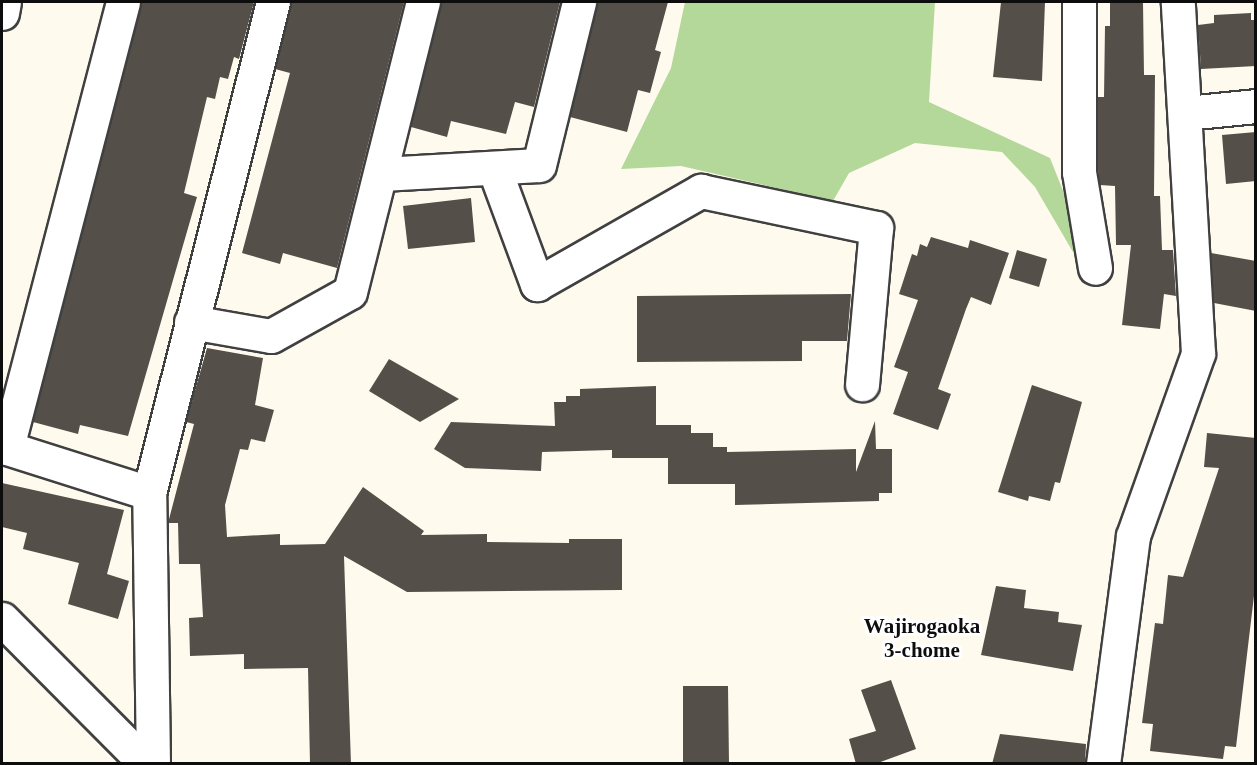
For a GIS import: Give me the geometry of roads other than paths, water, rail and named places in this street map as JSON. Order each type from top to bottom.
[{"type":"street","points":[[2,14],[4,2]]},
{"type":"street","points":[[123,2],[8,448],[149,493]]},
{"type":"street","points":[[153,764],[149,493],[273,2]]},
{"type":"street","points":[[191,322],[271,336],[350,292],[382,174],[423,2]]},
{"type":"street","points":[[382,174],[539,165],[579,2]]},
{"type":"street","points":[[1079,2],[1079,172],[1095,268]]},
{"type":"street","points":[[1110,762],[1133,536],[1198,353],[1178,2]]},
{"type":"street","points":[[1186,113],[1256,106]]},
{"type":"street","points":[[494,168],[537,284],[701,191],[876,228],[862,384]]},
{"type":"street","points":[[2,619],[146,764]]},
{"type":"district","name":"Wajirogaoka 3-chome","points":[[922,638]]}]
